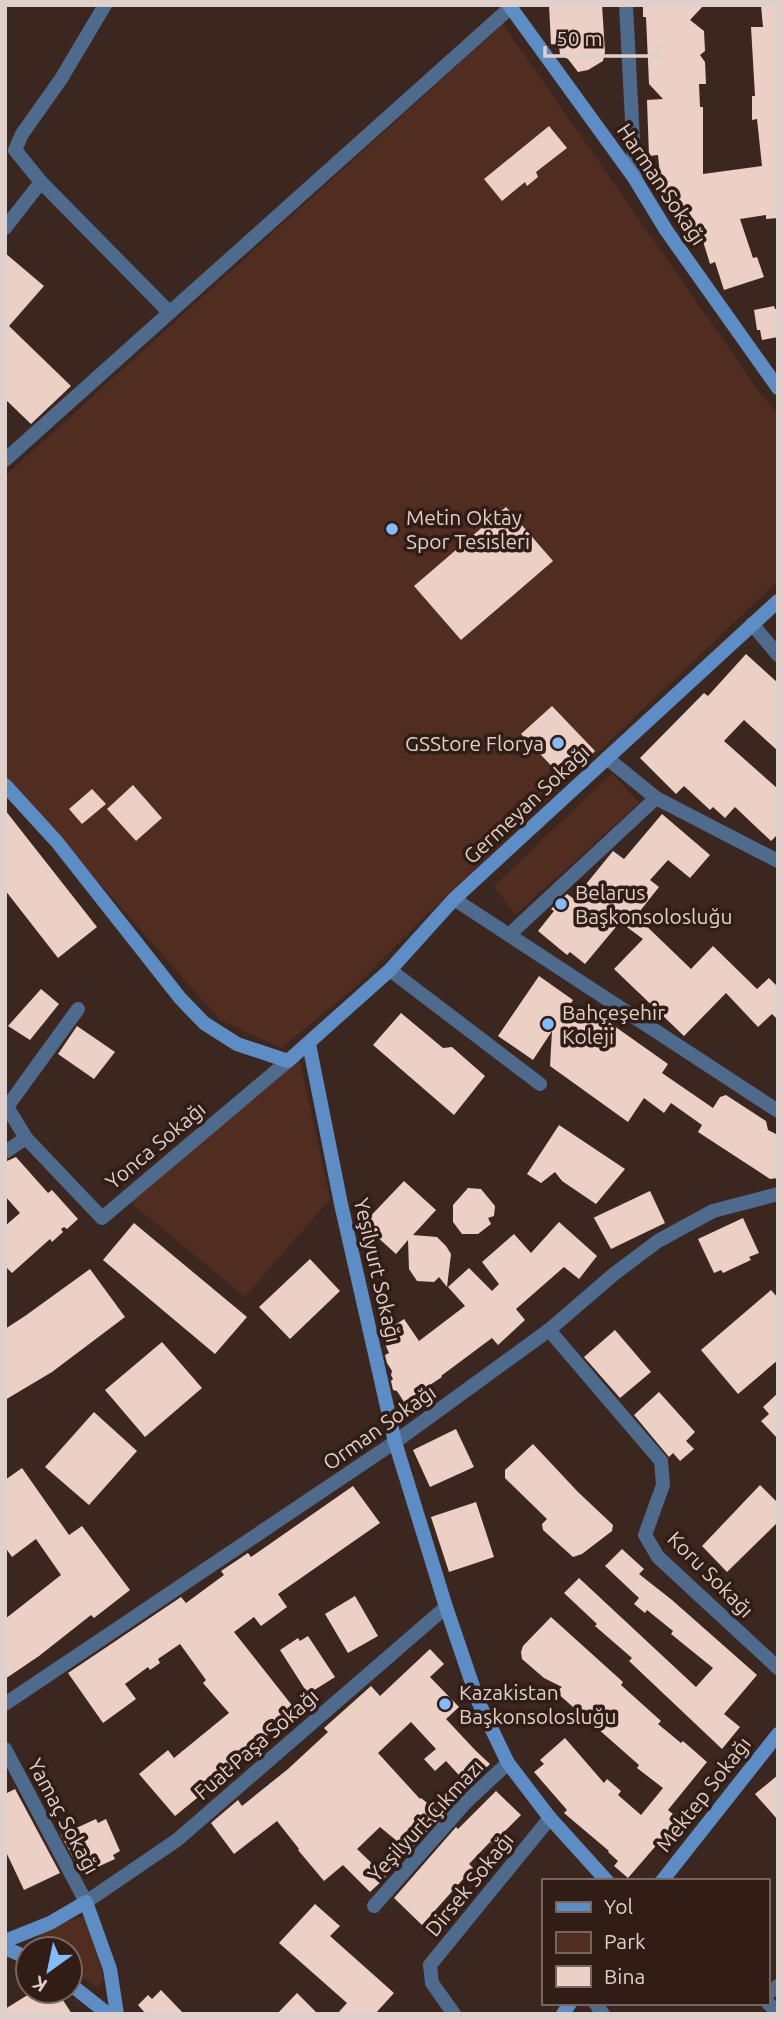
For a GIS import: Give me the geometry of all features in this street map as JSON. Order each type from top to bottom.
[{"type":"main road","name":"Harman Sokağı","points":[[510,6],[635,179],[666,230],[778,388]]},
{"type":"main road","name":"Germeyan Sokağı","points":[[309,1044],[390,970],[454,899],[778,601]]},
{"type":"main road","points":[[5,785],[57,842],[180,998],[204,1023],[237,1044],[288,1061],[309,1044]]},
{"type":"main road","name":"Yeşilyurt Sokağı","points":[[309,1044],[341,1204],[395,1442],[478,1701],[508,1763],[550,1818],[605,1879]]},
{"type":"main road","name":"Mektep Sokağı","points":[[666,1879],[778,1734]]},
{"type":"main road","points":[[5,1941],[50,1923],[86,1902],[110,1969],[117,2014]]},
{"type":"main road","points":[[84,1995],[108,2014]]},
{"type":"street","points":[[105,5],[61,79],[22,134],[15,150],[41,182],[169,312]]},
{"type":"street","points":[[626,5],[635,179]]},
{"type":"street","points":[[5,460],[510,6]]},
{"type":"street","points":[[5,228],[41,182]]},
{"type":"street","points":[[752,624],[778,654]]},
{"type":"street","points":[[607,758],[656,798],[778,861]]},
{"type":"street","points":[[509,935],[656,798]]},
{"type":"street","points":[[454,899],[778,1111]]},
{"type":"street","points":[[390,970],[540,1084]]},
{"type":"street","name":"Yonca Sokağı","points":[[78,1009],[6,1107],[26,1138],[102,1218],[288,1061]]},
{"type":"street","points":[[5,1152],[26,1138]]},
{"type":"street","name":"Orman Sokağı","points":[[5,1704],[395,1442],[549,1330],[614,1274],[658,1241],[713,1211],[778,1194]]},
{"type":"street","name":"Koru Sokağı","points":[[549,1330],[661,1461],[663,1485],[645,1535],[657,1557],[778,1668]]},
{"type":"street","name":"Fuat Paşa Sokağı","points":[[86,1902],[177,1840],[446,1607]]},
{"type":"street","name":"Yamaç Sokağı","points":[[5,1749],[86,1902]]},
{"type":"street","name":"Yeşilyurt Çıkmazı","points":[[374,1906],[466,1802],[508,1763]]},
{"type":"street","name":"Dirsek Sokağı","points":[[454,2014],[432,1983],[430,1965],[550,1818]]},
{"type":"street","points":[[770,2006],[778,1986]]},
{"type":"green space","name":"Metin Oktay Spor Tesisleri","points":[[503,24],[778,415],[778,581],[423,918],[351,991],[281,1048],[220,1020],[5,776],[5,476]]},
{"type":"green space","points":[[612,773],[639,803],[515,915],[494,886]]},
{"type":"green space","points":[[300,1060],[330,1199],[245,1297],[130,1202]]},
{"type":"green space","points":[[78,1917],[84,1918],[104,1979],[99,1986],[84,1978],[84,1935],[39,1935]]},
{"type":"building","points":[[549,5],[602,5],[605,52],[603,61],[588,70],[578,72],[568,59],[560,55],[559,45],[551,44]]},
{"type":"building","points":[[643,5],[704,5],[690,20],[704,31],[705,51],[700,55],[705,62],[706,84],[699,84],[700,107],[703,107],[703,174],[762,166],[757,119],[752,120],[752,96],[755,96],[751,27],[763,27],[761,5],[778,5],[778,218],[766,219],[766,215],[740,219],[753,258],[757,257],[764,277],[724,290],[715,262],[710,264],[699,228],[687,229],[687,222],[682,222],[680,208],[672,209],[671,195],[662,196],[658,155],[649,156],[647,100],[663,99],[649,84]]},
{"type":"building","points":[[549,126],[567,148],[536,172],[538,177],[527,186],[525,182],[502,201],[484,179]]},
{"type":"building","points":[[5,253],[44,286],[9,326],[71,386],[31,424],[5,399]]},
{"type":"building","points":[[774,306],[778,309],[778,337],[762,340],[760,330],[757,330],[754,310]]},
{"type":"building","points":[[506,507],[553,561],[461,640],[414,586]]},
{"type":"building","points":[[746,654],[778,683],[778,751],[744,720],[724,741],[778,789],[778,834],[771,841],[735,807],[725,818],[713,807],[710,810],[684,786],[676,794],[640,758],[704,693],[708,696]]},
{"type":"building","name":"GSStore Florya","points":[[552,706],[595,751],[565,780],[521,734]]},
{"type":"building","points":[[133,785],[162,818],[136,841],[107,809]]},
{"type":"building","points":[[92,789],[106,804],[82,824],[69,809]]},
{"type":"building","points":[[5,810],[97,927],[58,958],[5,890]]},
{"type":"building","points":[[662,814],[710,855],[690,878],[668,860],[650,880],[659,887],[636,916],[691,969],[713,946],[757,989],[769,978],[778,987],[778,1020],[772,1014],[758,1027],[726,993],[684,1036],[614,969],[643,939],[620,922],[585,964],[570,952],[567,955],[538,931],[554,911],[551,909],[567,894],[574,899],[613,851],[624,859]]},
{"type":"building","points":[[539,976],[573,1000],[563,1016],[593,1011],[668,1064],[662,1073],[713,1108],[720,1097],[726,1095],[766,1121],[768,1130],[778,1135],[778,1178],[770,1179],[698,1132],[702,1125],[671,1103],[664,1113],[644,1098],[628,1122],[550,1066],[552,1031],[533,1060],[498,1036]]},
{"type":"building","points":[[41,989],[59,1004],[30,1040],[8,1026]]},
{"type":"building","points":[[401,1013],[443,1048],[452,1047],[485,1076],[454,1115],[373,1045]]},
{"type":"building","points":[[77,1026],[115,1052],[94,1079],[58,1054]]},
{"type":"building","points":[[559,1125],[625,1169],[596,1204],[562,1181],[555,1172],[541,1183],[527,1174]]},
{"type":"building","points":[[16,1157],[48,1193],[52,1190],[78,1219],[67,1229],[61,1229],[63,1232],[52,1242],[50,1239],[12,1273],[5,1266],[5,1226],[20,1213],[5,1196],[5,1162]]},
{"type":"building","points":[[404,1181],[436,1210],[413,1235],[437,1237],[446,1246],[451,1254],[447,1287],[439,1277],[434,1282],[417,1281],[409,1269],[408,1240],[396,1254],[363,1224]]},
{"type":"building","points":[[468,1188],[481,1189],[495,1206],[494,1216],[488,1218],[491,1224],[478,1234],[462,1234],[453,1222],[453,1205]]},
{"type":"building","points":[[650,1191],[665,1223],[611,1249],[593,1218]]},
{"type":"building","points":[[743,1218],[759,1253],[749,1257],[751,1260],[723,1273],[721,1270],[714,1273],[698,1239]]},
{"type":"building","points":[[559,1222],[597,1256],[579,1279],[564,1267],[516,1309],[525,1320],[498,1345],[492,1338],[442,1377],[404,1402],[397,1391],[393,1390],[392,1371],[385,1355],[389,1353],[385,1344],[391,1340],[386,1331],[404,1319],[419,1341],[465,1306],[448,1287],[469,1268],[492,1291],[499,1284],[482,1262],[514,1234],[531,1253]]},
{"type":"building","points":[[134,1223],[247,1317],[215,1354],[103,1260]]},
{"type":"building","points":[[310,1259],[340,1291],[290,1339],[259,1307]]},
{"type":"building","points":[[90,1269],[125,1317],[52,1372],[5,1400],[5,1329]]},
{"type":"building","points":[[771,1290],[778,1298],[778,1360],[738,1394],[701,1350]]},
{"type":"building","points":[[615,1330],[651,1372],[620,1398],[584,1357]]},
{"type":"building","points":[[162,1342],[202,1388],[145,1437],[105,1390]]},
{"type":"building","points":[[659,1392],[695,1432],[686,1441],[694,1449],[680,1461],[673,1453],[669,1457],[634,1415]]},
{"type":"building","points":[[778,1393],[778,1439],[761,1421],[769,1414],[763,1407]]},
{"type":"building","points":[[94,1412],[137,1451],[89,1505],[45,1467]]},
{"type":"building","points":[[456,1429],[474,1467],[430,1487],[413,1450]]},
{"type":"building","points":[[533,1444],[613,1525],[612,1531],[582,1554],[573,1557],[543,1530],[542,1524],[547,1519],[505,1478],[505,1470]]},
{"type":"building","points":[[22,1468],[69,1535],[82,1526],[130,1590],[94,1618],[91,1615],[5,1679],[5,1619],[61,1575],[36,1539],[12,1557],[5,1547],[5,1480]]},
{"type":"building","points":[[760,1485],[778,1503],[778,1522],[727,1572],[702,1546]]},
{"type":"building","points":[[353,1486],[380,1523],[278,1594],[287,1607],[261,1626],[254,1617],[234,1632],[298,1713],[241,1754],[245,1759],[175,1816],[139,1774],[168,1750],[174,1758],[229,1713],[203,1683],[206,1680],[180,1644],[158,1659],[160,1663],[150,1670],[148,1667],[125,1684],[136,1699],[103,1723],[68,1673],[181,1597],[186,1603],[224,1575],[221,1571],[248,1553],[251,1557]]},
{"type":"building","points":[[476,1502],[494,1557],[449,1572],[431,1517]]},
{"type":"building","points":[[622,1549],[644,1569],[639,1574],[757,1675],[724,1714],[740,1727],[722,1749],[629,1661],[632,1658],[595,1626],[597,1624],[564,1593],[579,1578],[696,1687],[713,1668],[671,1634],[673,1631],[647,1610],[645,1613],[634,1604],[639,1598],[605,1566]]},
{"type":"building","points":[[355,1596],[378,1636],[348,1653],[325,1614]]},
{"type":"building","points":[[551,1617],[623,1682],[621,1685],[661,1721],[658,1724],[707,1762],[668,1810],[679,1819],[628,1878],[614,1866],[618,1861],[609,1851],[564,1813],[567,1810],[534,1772],[544,1764],[540,1760],[565,1738],[604,1783],[607,1779],[621,1791],[618,1795],[641,1815],[663,1788],[637,1768],[639,1765],[556,1692],[562,1687],[544,1678],[522,1659],[523,1646]]},
{"type":"building","points":[[308,1636],[335,1677],[308,1694],[280,1650],[298,1638],[300,1641]]},
{"type":"building","points":[[430,1649],[444,1664],[430,1677],[459,1707],[446,1719],[490,1764],[468,1785],[446,1761],[435,1771],[424,1759],[436,1749],[411,1722],[378,1753],[420,1799],[442,1815],[409,1851],[380,1827],[357,1849],[386,1877],[370,1892],[343,1865],[324,1881],[277,1821],[234,1854],[211,1823],[238,1800],[242,1806],[288,1769],[328,1732],[324,1728],[371,1686],[380,1696]]},
{"type":"building","points":[[778,1775],[778,1820],[755,1794]]},
{"type":"building","points":[[15,1789],[60,1873],[24,1890],[5,1854],[5,1794]]},
{"type":"building","points":[[496,1791],[521,1815],[469,1864],[473,1868],[422,1925],[394,1898],[456,1827],[458,1829]]},
{"type":"building","points":[[96,1819],[98,1823],[106,1819],[120,1851],[113,1855],[115,1859],[82,1874],[61,1835]]},
{"type":"building","points":[[315,1904],[340,1926],[330,1936],[394,1993],[375,2014],[337,2014],[347,2003],[279,1943]]},
{"type":"building","points":[[161,1990],[184,2014],[146,2014],[138,2005],[148,1995],[152,1999]]},
{"type":"building","points":[[297,1993],[318,2014],[277,2014]]},
{"type":"building","points":[[14,2003],[66,2005],[72,2014],[5,2014],[5,2009]]},
{"type":"place","name":"Metin Oktay Spor Tesisleri","points":[[392,529]]},
{"type":"place","name":"GSStore Florya","points":[[558,743]]},
{"type":"place","name":"Belarus Başkonsolosluğu","points":[[561,904]]},
{"type":"place","name":"Bahçeşehir Koleji","points":[[548,1024]]},
{"type":"place","name":"Kazakistan Başkonsolosluğu","points":[[445,1704]]}]
